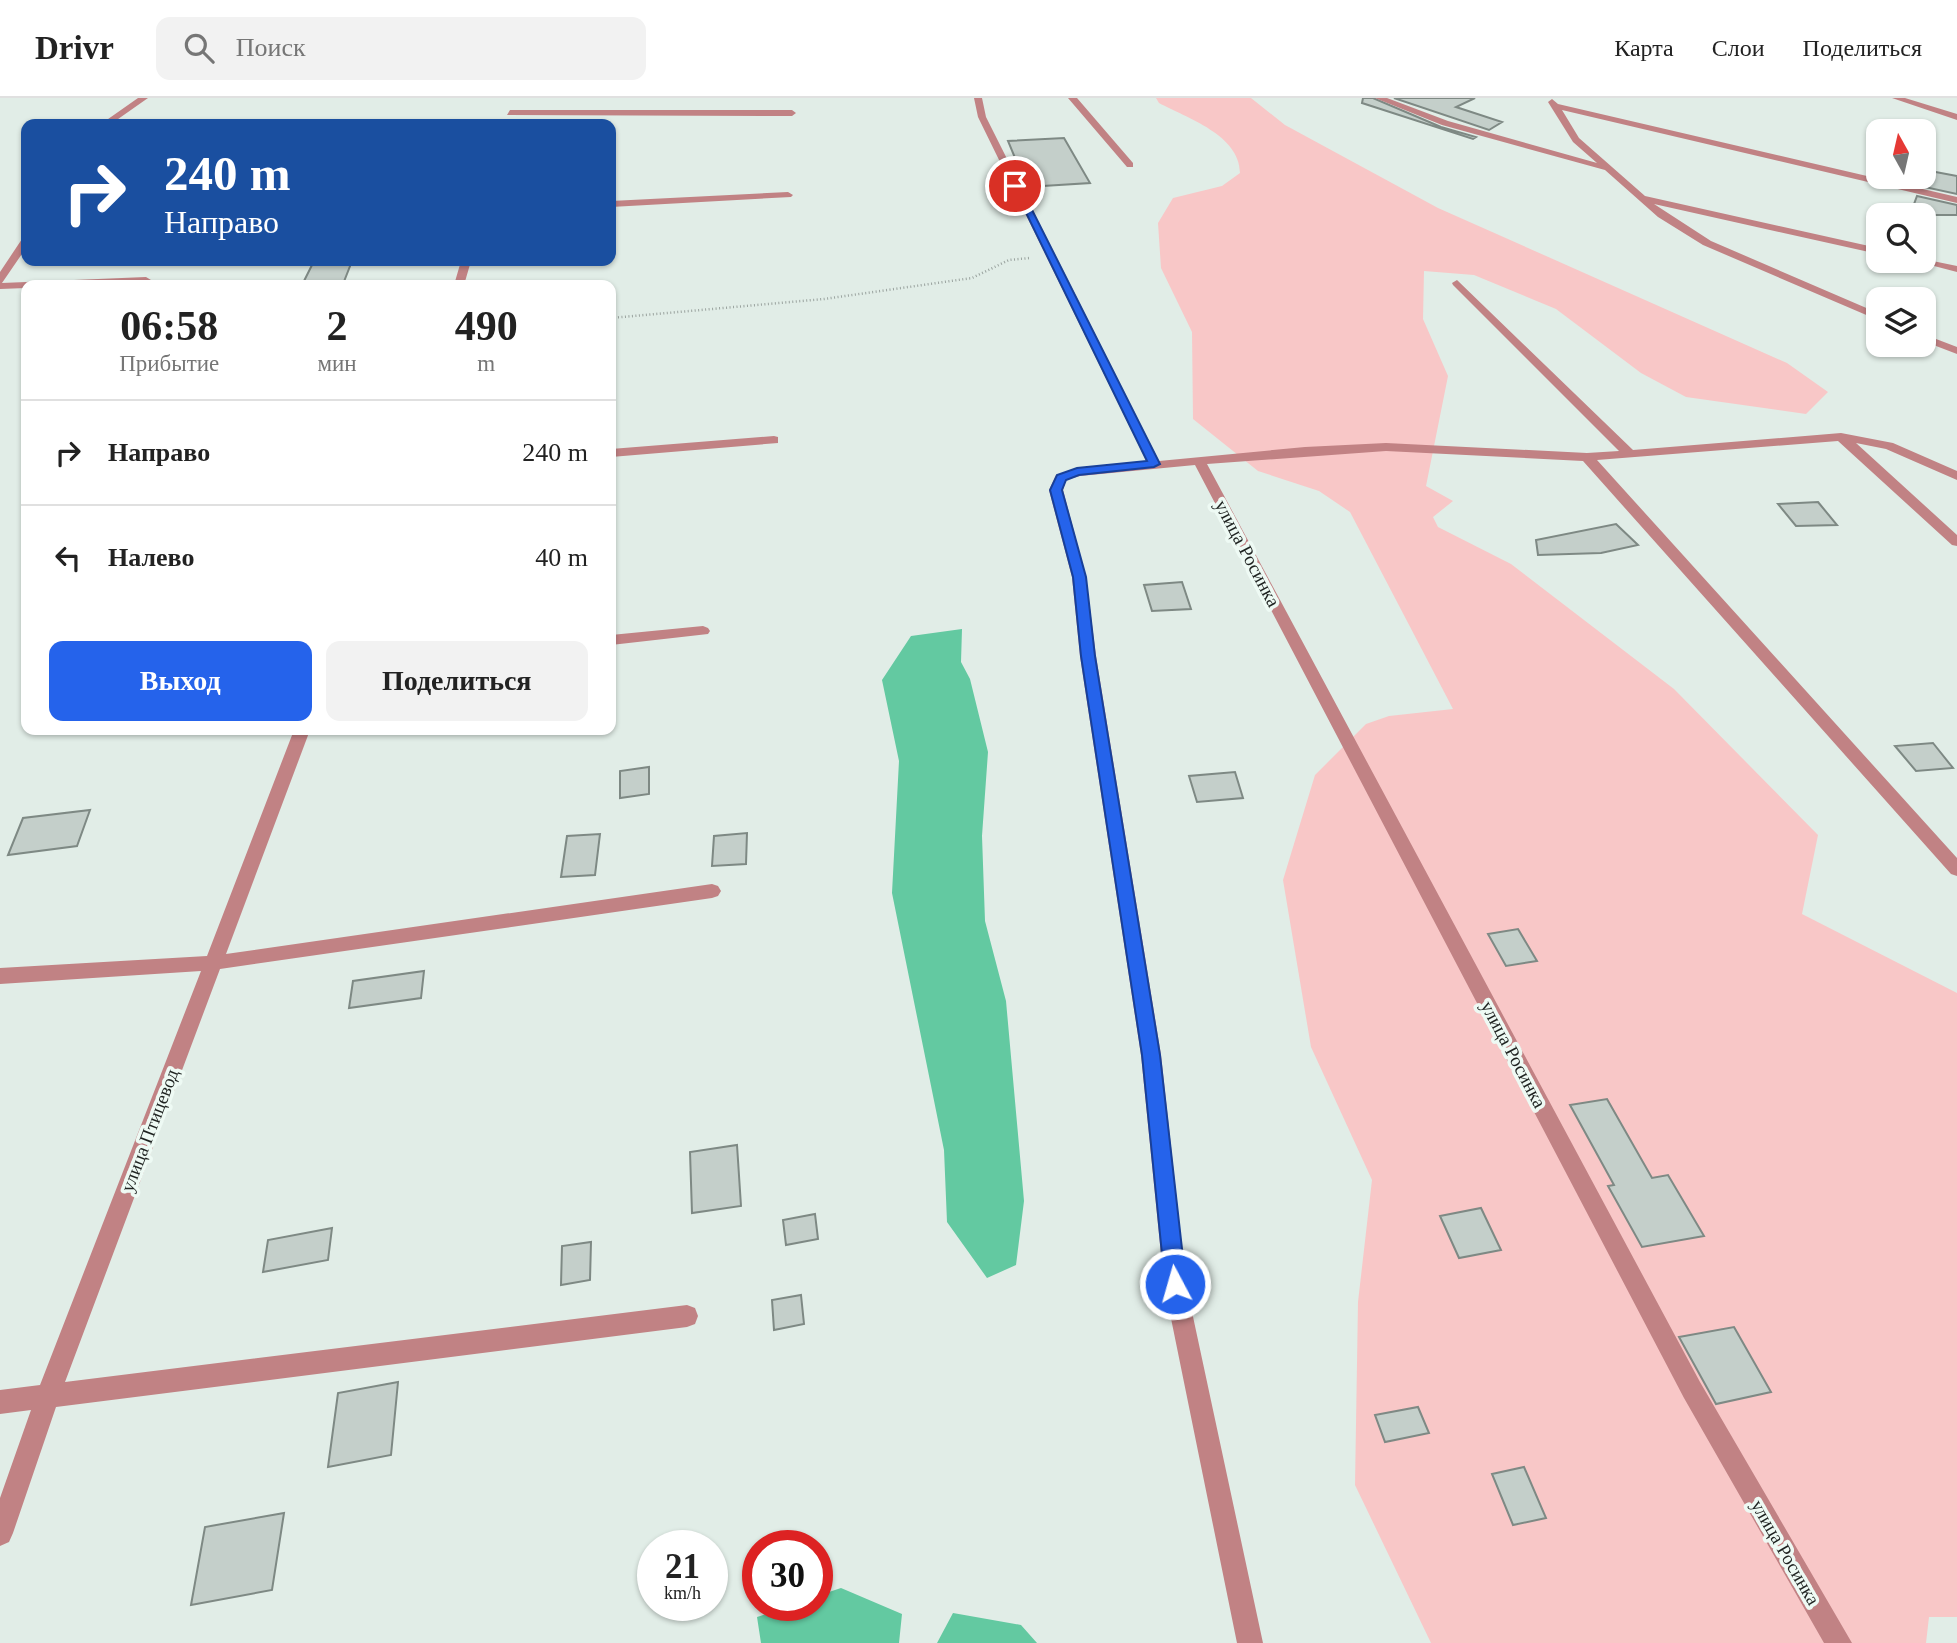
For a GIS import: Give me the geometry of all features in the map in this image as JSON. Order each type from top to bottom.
[{"type":"street","points":[[112,119],[144,98]]},
{"type":"street","points":[[978,98],[982,117],[1048,255],[1154,464]]},
{"type":"street","points":[[1072,98],[1130,164]]},
{"type":"street","points":[[1380,98],[1446,123],[1606,168]]},
{"type":"street","points":[[1896,98],[1957,117]]},
{"type":"street","points":[[1552,102],[1576,140],[1661,215],[1707,243],[1866,312]]},
{"type":"street","points":[[1552,102],[1957,200]]},
{"type":"street","points":[[508,119],[512,110],[792,113]]},
{"type":"street","points":[[616,204],[788,195]]},
{"type":"street","points":[[1641,199],[1866,248]]},
{"type":"street","points":[[0,280],[21,248]]},
{"type":"street","points":[[1936,264],[1957,269]]},
{"type":"street","points":[[1457,283],[1628,452]]},
{"type":"street","points":[[0,286],[21,285]]},
{"type":"street","points":[[1936,342],[1957,351]]},
{"type":"street","points":[[1250,1643],[1175,1284],[1151,1055],[1088,656],[1079,577],[1056,490],[1061,478],[1077,472],[1154,464],[1386,447],[1587,457],[1841,437],[1889,446],[1957,476]]},
{"type":"street","points":[[1841,437],[1957,542]]},
{"type":"street","points":[[616,453],[774,440]]},
{"type":"street","points":[[1587,457],[1957,869]]},
{"type":"street","name":"улица Росинка","points":[[1199,460],[1685,1378],[1839,1643]]},
{"type":"street","points":[[616,639],[703,631]]},
{"type":"street","name":"улица Птицевод","points":[[0,1533],[48,1396],[300,735]]},
{"type":"street","points":[[0,976],[212,963],[712,891]]},
{"type":"street","points":[[0,1402],[687,1316]]},
{"type":"path","points":[[616,318],[824,299],[972,278],[1009,260],[1048,255]]},
{"type":"shaded area","points":[[1156,98],[1251,98],[1285,125],[1438,208],[1787,363],[1828,392],[1806,414],[1686,397],[1641,373],[1556,309],[1474,275],[1424,271],[1423,319],[1448,376],[1426,486],[1453,501],[1433,517],[1438,527],[1511,564],[1674,689],[1818,835],[1802,914],[1957,993],[1957,1617],[1929,1617],[1926,1643],[1431,1643],[1355,1485],[1358,1302],[1372,1180],[1311,1047],[1283,880],[1315,775],[1366,724],[1389,716],[1453,709],[1350,512],[1319,491],[1258,471],[1193,419],[1192,332],[1161,268],[1158,223],[1173,198],[1222,186],[1240,173],[1238,160],[1222,138],[1159,103]]},
{"type":"shaded area","points":[[962,629],[961,662],[970,679],[988,752],[982,836],[985,921],[1006,1001],[1024,1201],[1016,1265],[987,1278],[947,1222],[944,1150],[892,893],[899,761],[882,680],[911,636]]},
{"type":"shaded area","points":[[841,1588],[902,1614],[899,1643],[761,1643],[758,1621],[833,1621],[833,1591]]},
{"type":"shaded area","points":[[953,1613],[1021,1625],[1037,1643],[937,1643]]},
{"type":"building","points":[[1363,98],[1373,98],[1441,127],[1476,137],[1473,139],[1362,103]]},
{"type":"building","points":[[1394,98],[1475,98],[1456,107],[1502,122],[1489,130]]},
{"type":"building","points":[[1064,138],[1090,183],[1027,187],[1008,141]]},
{"type":"building","points":[[1936,172],[1957,176],[1957,194],[1934,189],[1936,189]]},
{"type":"building","points":[[1917,196],[1957,205],[1957,215],[1936,215],[1936,203],[1914,203]]},
{"type":"building","points":[[312,266],[350,266],[345,280],[304,280]]},
{"type":"building","points":[[1818,502],[1837,525],[1796,526],[1778,504]]},
{"type":"building","points":[[1616,524],[1638,545],[1601,553],[1538,555],[1536,540]]},
{"type":"building","points":[[1182,582],[1191,609],[1152,611],[1144,585]]},
{"type":"building","points":[[1933,743],[1953,768],[1916,771],[1895,746]]},
{"type":"building","points":[[649,767],[649,794],[620,798],[620,771]]},
{"type":"building","points":[[1235,772],[1243,798],[1197,802],[1189,776]]},
{"type":"building","points":[[90,810],[77,846],[8,855],[23,818]]},
{"type":"building","points":[[747,833],[746,864],[712,866],[714,836]]},
{"type":"building","points":[[600,834],[595,875],[561,877],[567,836]]},
{"type":"building","points":[[1518,929],[1537,961],[1506,966],[1488,934]]},
{"type":"building","points":[[424,971],[421,998],[349,1008],[353,981]]},
{"type":"building","points":[[1607,1099],[1652,1178],[1668,1175],[1704,1236],[1642,1247],[1608,1186],[1614,1185],[1570,1105]]},
{"type":"building","points":[[737,1145],[741,1206],[692,1213],[690,1152]]},
{"type":"building","points":[[1481,1208],[1501,1250],[1459,1258],[1440,1216]]},
{"type":"building","points":[[815,1214],[818,1239],[786,1245],[783,1220]]},
{"type":"building","points":[[332,1228],[328,1260],[263,1272],[268,1240]]},
{"type":"building","points":[[591,1242],[590,1280],[561,1285],[562,1246]]},
{"type":"building","points":[[801,1295],[804,1324],[774,1330],[772,1300]]},
{"type":"building","points":[[1734,1327],[1771,1392],[1716,1404],[1679,1337]]},
{"type":"building","points":[[398,1382],[391,1455],[328,1467],[338,1393]]},
{"type":"building","points":[[1418,1407],[1429,1433],[1385,1442],[1375,1415]]},
{"type":"building","points":[[1524,1467],[1546,1518],[1513,1525],[1492,1474]]},
{"type":"building","points":[[284,1513],[272,1590],[191,1605],[205,1527]]},
{"type":"route","points":[[1015,186],[1154,464],[1077,472],[1061,478],[1056,490],[1079,577],[1088,656],[1151,1055],[1175,1284]]}]
